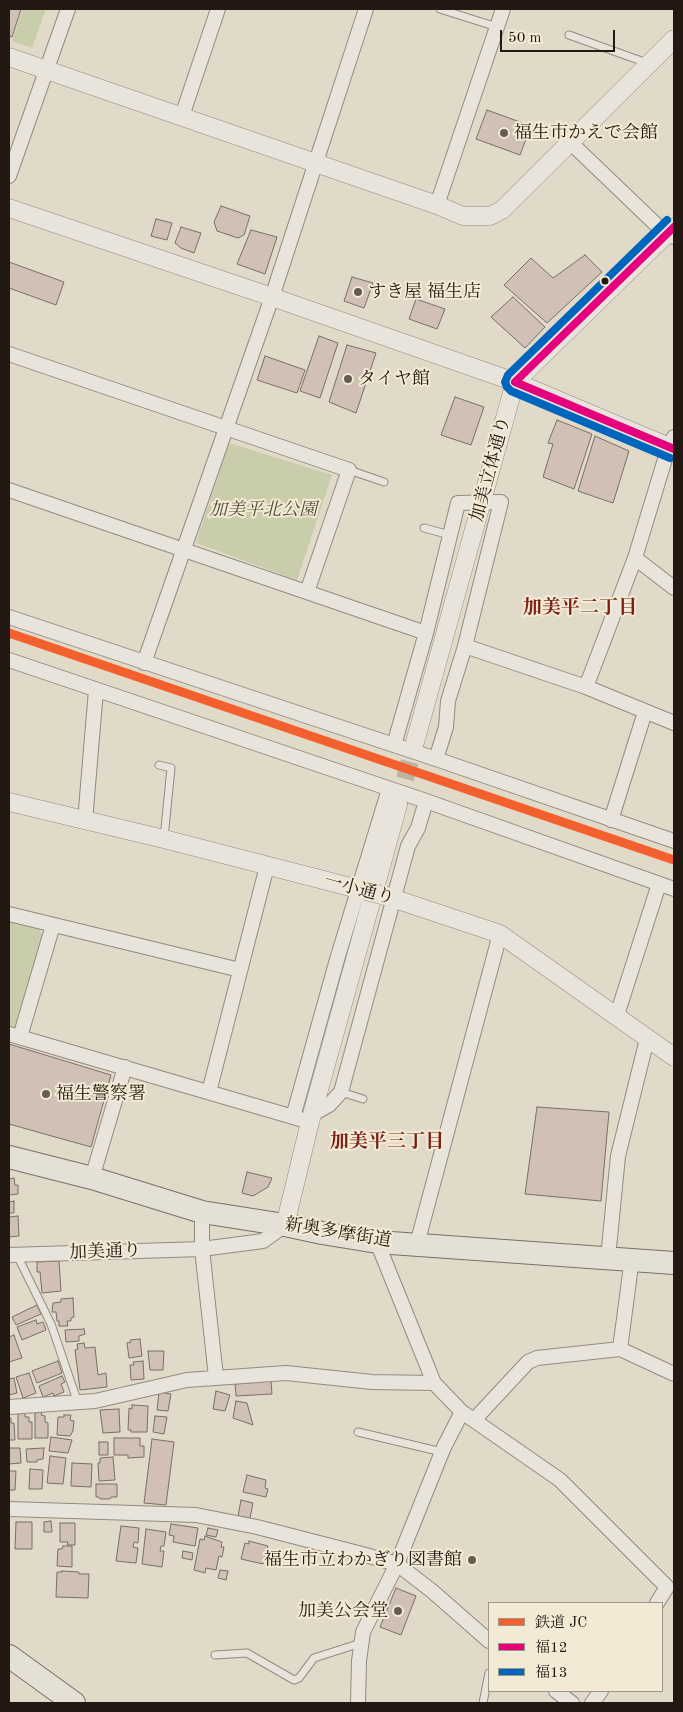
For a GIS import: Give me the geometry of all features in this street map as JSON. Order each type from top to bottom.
[{"type":"main road","name":"新奥多摩街道","points":[[9,1157],[92,1178],[202,1212],[284,1225],[322,1234],[377,1242],[674,1262]]},
{"type":"main road","points":[[9,1656],[74,1703]]},
{"type":"street","points":[[9,176],[68,9]]},
{"type":"street","points":[[182,116],[218,9]]},
{"type":"street","points":[[144,663],[272,296],[366,9]]},
{"type":"street","points":[[437,205],[504,9]]},
{"type":"street","points":[[9,57],[437,205],[463,216],[490,216],[502,210],[674,39]]},
{"type":"street","points":[[515,382],[672,233],[571,142]]},
{"type":"street","points":[[9,208],[272,296],[515,382],[672,444],[635,558],[586,687]]},
{"type":"street","points":[[9,354],[348,470],[307,592]]},
{"type":"street","name":"加美立体通り","points":[[415,742],[515,382]]},
{"type":"street","points":[[9,490],[426,633]]},
{"type":"street","points":[[394,745],[426,633],[458,502],[501,502],[465,646],[448,701],[446,727],[436,759]]},
{"type":"street","points":[[635,558],[674,588]]},
{"type":"street","points":[[9,617],[436,759],[674,841]]},
{"type":"street","points":[[465,646],[586,687],[674,723]]},
{"type":"street","points":[[9,660],[389,788],[674,889]]},
{"type":"street","points":[[85,821],[96,690]]},
{"type":"street","points":[[611,820],[645,712]]},
{"type":"street","points":[[293,1117],[338,956],[363,890],[389,788]]},
{"type":"street","points":[[53,925],[15,1035],[293,1117],[313,1112],[329,1105],[341,1092],[390,897],[408,846],[418,828],[426,801]]},
{"type":"street","name":"一小通り","points":[[9,802],[164,839],[390,897],[500,934],[674,1057]]},
{"type":"street","points":[[284,1225],[313,1112],[398,805]]},
{"type":"street","points":[[209,1092],[267,866]]},
{"type":"street","points":[[617,1015],[659,884]]},
{"type":"street","points":[[9,914],[240,970]]},
{"type":"street","points":[[417,1244],[500,934]]},
{"type":"street","points":[[608,1258],[618,1156],[647,1039]]},
{"type":"street","points":[[92,1178],[125,1067]]},
{"type":"street","points":[[202,1212],[202,1249],[216,1377]]},
{"type":"street","name":"加美通り","points":[[13,1255],[202,1249],[263,1241],[284,1225]]},
{"type":"street","points":[[377,1242],[434,1383],[468,1416],[560,1480],[670,1589],[658,1602]]},
{"type":"street","points":[[620,1348],[632,1258]]},
{"type":"street","points":[[358,1703],[363,1632],[397,1564],[442,1452],[468,1416],[528,1362],[537,1358],[620,1348],[674,1374]]},
{"type":"street","points":[[9,1407],[95,1402],[150,1387],[187,1380],[286,1373],[372,1382],[434,1383]]},
{"type":"street","points":[[9,1509],[196,1515],[257,1527],[397,1564],[432,1591],[488,1640]]},
{"type":"street","points":[[557,1692],[572,1703]]},
{"type":"street","points":[[592,1703],[599,1692]]},
{"type":"lane","points":[[440,9],[497,27]]},
{"type":"lane","points":[[569,35],[649,64]]},
{"type":"lane","points":[[348,470],[384,482]]},
{"type":"lane","points":[[424,528],[450,535]]},
{"type":"lane","points":[[159,765],[171,768],[164,839]]},
{"type":"lane","points":[[341,1092],[363,1099]]},
{"type":"lane","points":[[13,1255],[51,1324],[78,1403]]},
{"type":"lane","points":[[358,1432],[442,1452]]},
{"type":"lane","points":[[216,1655],[247,1653],[294,1680],[299,1678],[314,1658],[361,1643]]},
{"type":"lane","points":[[486,1702],[488,1682]]},
{"type":"green space","points":[[22,9],[46,9],[32,48],[12,41]]},
{"type":"green space","name":"加美平北公園","points":[[229,443],[332,475],[297,580],[196,543]]},
{"type":"green space","points":[[9,922],[39,929],[43,936],[18,1027],[10,1031],[9,1031]]},
{"type":"building","points":[[9,9],[21,9],[12,37],[9,36]]},
{"type":"building","name":"福生市かえで会館","points":[[487,110],[531,126],[520,155],[476,139]]},
{"type":"building","points":[[221,206],[250,216],[244,235],[238,238],[217,231],[214,222]]},
{"type":"building","points":[[156,219],[172,223],[167,240],[151,236]]},
{"type":"building","points":[[181,227],[201,233],[194,253],[181,248],[175,243]]},
{"type":"building","points":[[251,230],[277,237],[265,274],[237,264]]},
{"type":"building","points":[[585,255],[602,272],[547,323],[504,285],[531,258],[553,278]]},
{"type":"building","points":[[9,262],[64,282],[56,305],[9,288]]},
{"type":"building","name":"すき屋 福生店","points":[[352,277],[373,283],[364,308],[344,301]]},
{"type":"building","points":[[513,297],[545,327],[525,348],[491,317]]},
{"type":"building","points":[[416,299],[445,309],[437,329],[409,319]]},
{"type":"building","points":[[319,336],[338,343],[320,398],[300,391]]},
{"type":"building","points":[[347,345],[376,353],[356,413],[329,402]]},
{"type":"building","points":[[265,356],[305,370],[297,393],[257,380]]},
{"type":"building","points":[[455,397],[484,407],[471,445],[441,435]]},
{"type":"building","points":[[557,420],[592,434],[574,489],[543,477],[553,444],[548,443]]},
{"type":"building","points":[[595,436],[629,451],[613,503],[578,491]]},
{"type":"building","points":[[9,1044],[111,1075],[91,1147],[9,1124]]},
{"type":"building","points":[[537,1107],[609,1112],[601,1201],[525,1194]]},
{"type":"building","points":[[247,1172],[272,1178],[268,1187],[253,1196],[242,1193]]},
{"type":"building","points":[[14,1178],[15,1185],[18,1185],[18,1194],[9,1195],[9,1179]]},
{"type":"building","points":[[14,1201],[14,1213],[9,1213],[9,1202]]},
{"type":"building","points":[[18,1216],[19,1236],[9,1237],[9,1217]]},
{"type":"building","points":[[59,1261],[61,1291],[42,1293],[40,1272],[37,1272],[37,1262]]},
{"type":"building","points":[[73,1298],[74,1317],[71,1318],[71,1321],[67,1321],[68,1326],[59,1326],[56,1312],[52,1312],[53,1303],[61,1302],[61,1299]]},
{"type":"building","points":[[37,1305],[41,1314],[16,1325],[12,1317]]},
{"type":"building","points":[[36,1320],[37,1324],[43,1322],[46,1330],[22,1340],[17,1327]]},
{"type":"building","points":[[84,1329],[85,1334],[79,1336],[79,1341],[66,1342],[65,1330]]},
{"type":"building","points":[[14,1335],[22,1358],[9,1362],[9,1337]]},
{"type":"building","points":[[140,1339],[142,1356],[129,1358],[127,1343],[131,1342],[130,1340]]},
{"type":"building","points":[[84,1343],[85,1348],[95,1347],[98,1375],[106,1373],[107,1387],[80,1390],[75,1350],[78,1349],[77,1344]]},
{"type":"building","points":[[148,1351],[164,1351],[163,1370],[150,1370]]},
{"type":"building","points":[[58,1361],[62,1373],[37,1383],[32,1371]]},
{"type":"building","points":[[143,1361],[144,1379],[131,1380],[130,1365],[134,1365],[133,1362]]},
{"type":"building","points":[[29,1373],[36,1393],[23,1398],[16,1377]]},
{"type":"building","points":[[62,1376],[65,1382],[61,1384],[64,1392],[54,1396],[53,1393],[43,1397],[39,1386]]},
{"type":"building","points":[[14,1378],[17,1393],[9,1395],[9,1379]]},
{"type":"building","points":[[271,1381],[272,1394],[236,1396],[235,1384]]},
{"type":"building","points":[[216,1391],[230,1395],[225,1411],[213,1409]]},
{"type":"building","points":[[159,1392],[171,1394],[168,1411],[157,1410]]},
{"type":"building","points":[[236,1401],[247,1403],[253,1425],[233,1418]]},
{"type":"building","points":[[132,1405],[148,1406],[147,1432],[131,1432],[131,1430],[128,1430],[129,1408],[132,1409]]},
{"type":"building","points":[[119,1409],[120,1432],[103,1433],[100,1410]]},
{"type":"building","points":[[42,1412],[41,1415],[45,1416],[45,1422],[48,1423],[48,1438],[35,1438],[35,1413]]},
{"type":"building","points":[[25,1413],[25,1417],[29,1417],[29,1422],[32,1422],[32,1439],[18,1439],[18,1414]]},
{"type":"building","points":[[64,1415],[71,1415],[70,1420],[74,1421],[73,1431],[70,1436],[57,1435],[58,1417],[64,1417]]},
{"type":"building","points":[[155,1416],[167,1417],[164,1434],[153,1432]]},
{"type":"building","points":[[9,1418],[11,1418],[11,1423],[14,1423],[15,1440],[9,1440]]},
{"type":"building","points":[[51,1437],[72,1440],[68,1453],[49,1451]]},
{"type":"building","points":[[114,1438],[140,1438],[140,1446],[144,1446],[144,1457],[128,1458],[128,1455],[114,1455]]},
{"type":"building","points":[[152,1439],[174,1442],[166,1505],[144,1503]]},
{"type":"building","points":[[99,1442],[108,1442],[108,1455],[99,1455]]},
{"type":"building","points":[[9,1448],[20,1448],[21,1463],[9,1464]]},
{"type":"building","points":[[44,1448],[43,1459],[37,1460],[37,1462],[27,1462],[26,1449]]},
{"type":"building","points":[[50,1456],[66,1458],[63,1484],[47,1483]]},
{"type":"building","points":[[113,1457],[115,1480],[99,1481],[98,1463],[100,1463],[100,1458]]},
{"type":"building","points":[[72,1463],[92,1464],[91,1487],[71,1486]]},
{"type":"building","points":[[30,1469],[43,1470],[42,1489],[29,1489]]},
{"type":"building","points":[[9,1471],[16,1471],[15,1490],[9,1490]]},
{"type":"building","points":[[247,1475],[266,1480],[265,1488],[268,1489],[266,1497],[243,1492]]},
{"type":"building","points":[[96,1484],[117,1484],[117,1497],[100,1499],[96,1497]]},
{"type":"building","points":[[241,1500],[253,1503],[250,1518],[238,1516]]},
{"type":"building","points":[[51,1521],[52,1532],[44,1532],[44,1522]]},
{"type":"building","points":[[16,1522],[32,1522],[32,1549],[15,1549]]},
{"type":"building","points":[[60,1523],[75,1523],[75,1545],[67,1545],[68,1542],[60,1542]]},
{"type":"building","points":[[171,1524],[198,1528],[195,1546],[173,1542],[174,1536],[169,1535]]},
{"type":"building","points":[[121,1526],[139,1528],[138,1543],[134,1542],[133,1547],[138,1548],[136,1563],[116,1561]]},
{"type":"building","points":[[208,1528],[218,1530],[216,1537],[206,1535]]},
{"type":"building","points":[[146,1529],[166,1532],[164,1546],[161,1546],[160,1551],[164,1551],[162,1567],[142,1564]]},
{"type":"building","points":[[205,1536],[222,1542],[221,1547],[224,1547],[222,1557],[219,1556],[216,1570],[206,1568],[205,1573],[194,1570],[200,1539],[204,1540]]},
{"type":"building","points":[[249,1541],[268,1546],[263,1564],[241,1559],[245,1543],[249,1544]]},
{"type":"building","points":[[63,1546],[72,1546],[72,1567],[57,1566],[58,1549],[62,1549]]},
{"type":"building","points":[[183,1551],[193,1553],[192,1560],[182,1558]]},
{"type":"building","points":[[220,1570],[228,1571],[226,1580],[218,1578]]},
{"type":"building","points":[[57,1572],[89,1574],[88,1598],[56,1597]]},
{"type":"building","name":"加美公会堂","points":[[396,1588],[416,1596],[401,1635],[380,1627]]},
{"type":"tunnel","points":[[398,805],[415,742]]},
{"type":"rail line","name":"JC","points":[[9,633],[674,860]]},
{"type":"transit line","name":"福13","points":[[667,220],[508,375],[505,382],[511,391],[670,458]]},
{"type":"transit line","name":"福12","points":[[674,227],[515,382],[674,449]]},
{"type":"place","name":"福生市かえで会館","points":[[504,133]]},
{"type":"place","name":"すき屋 福生店","points":[[358,292]]},
{"type":"place","name":"タイヤ館","points":[[348,379]]},
{"type":"place","name":"福生警察署","points":[[46,1094]]},
{"type":"place","name":"福生市立わかぎり図書館","points":[[472,1560]]},
{"type":"place","name":"加美公会堂","points":[[398,1611]]},
{"type":"district","name":"加美平二丁目","points":[[580,608]]},
{"type":"district","name":"加美平三丁目","points":[[387,1142]]}]
